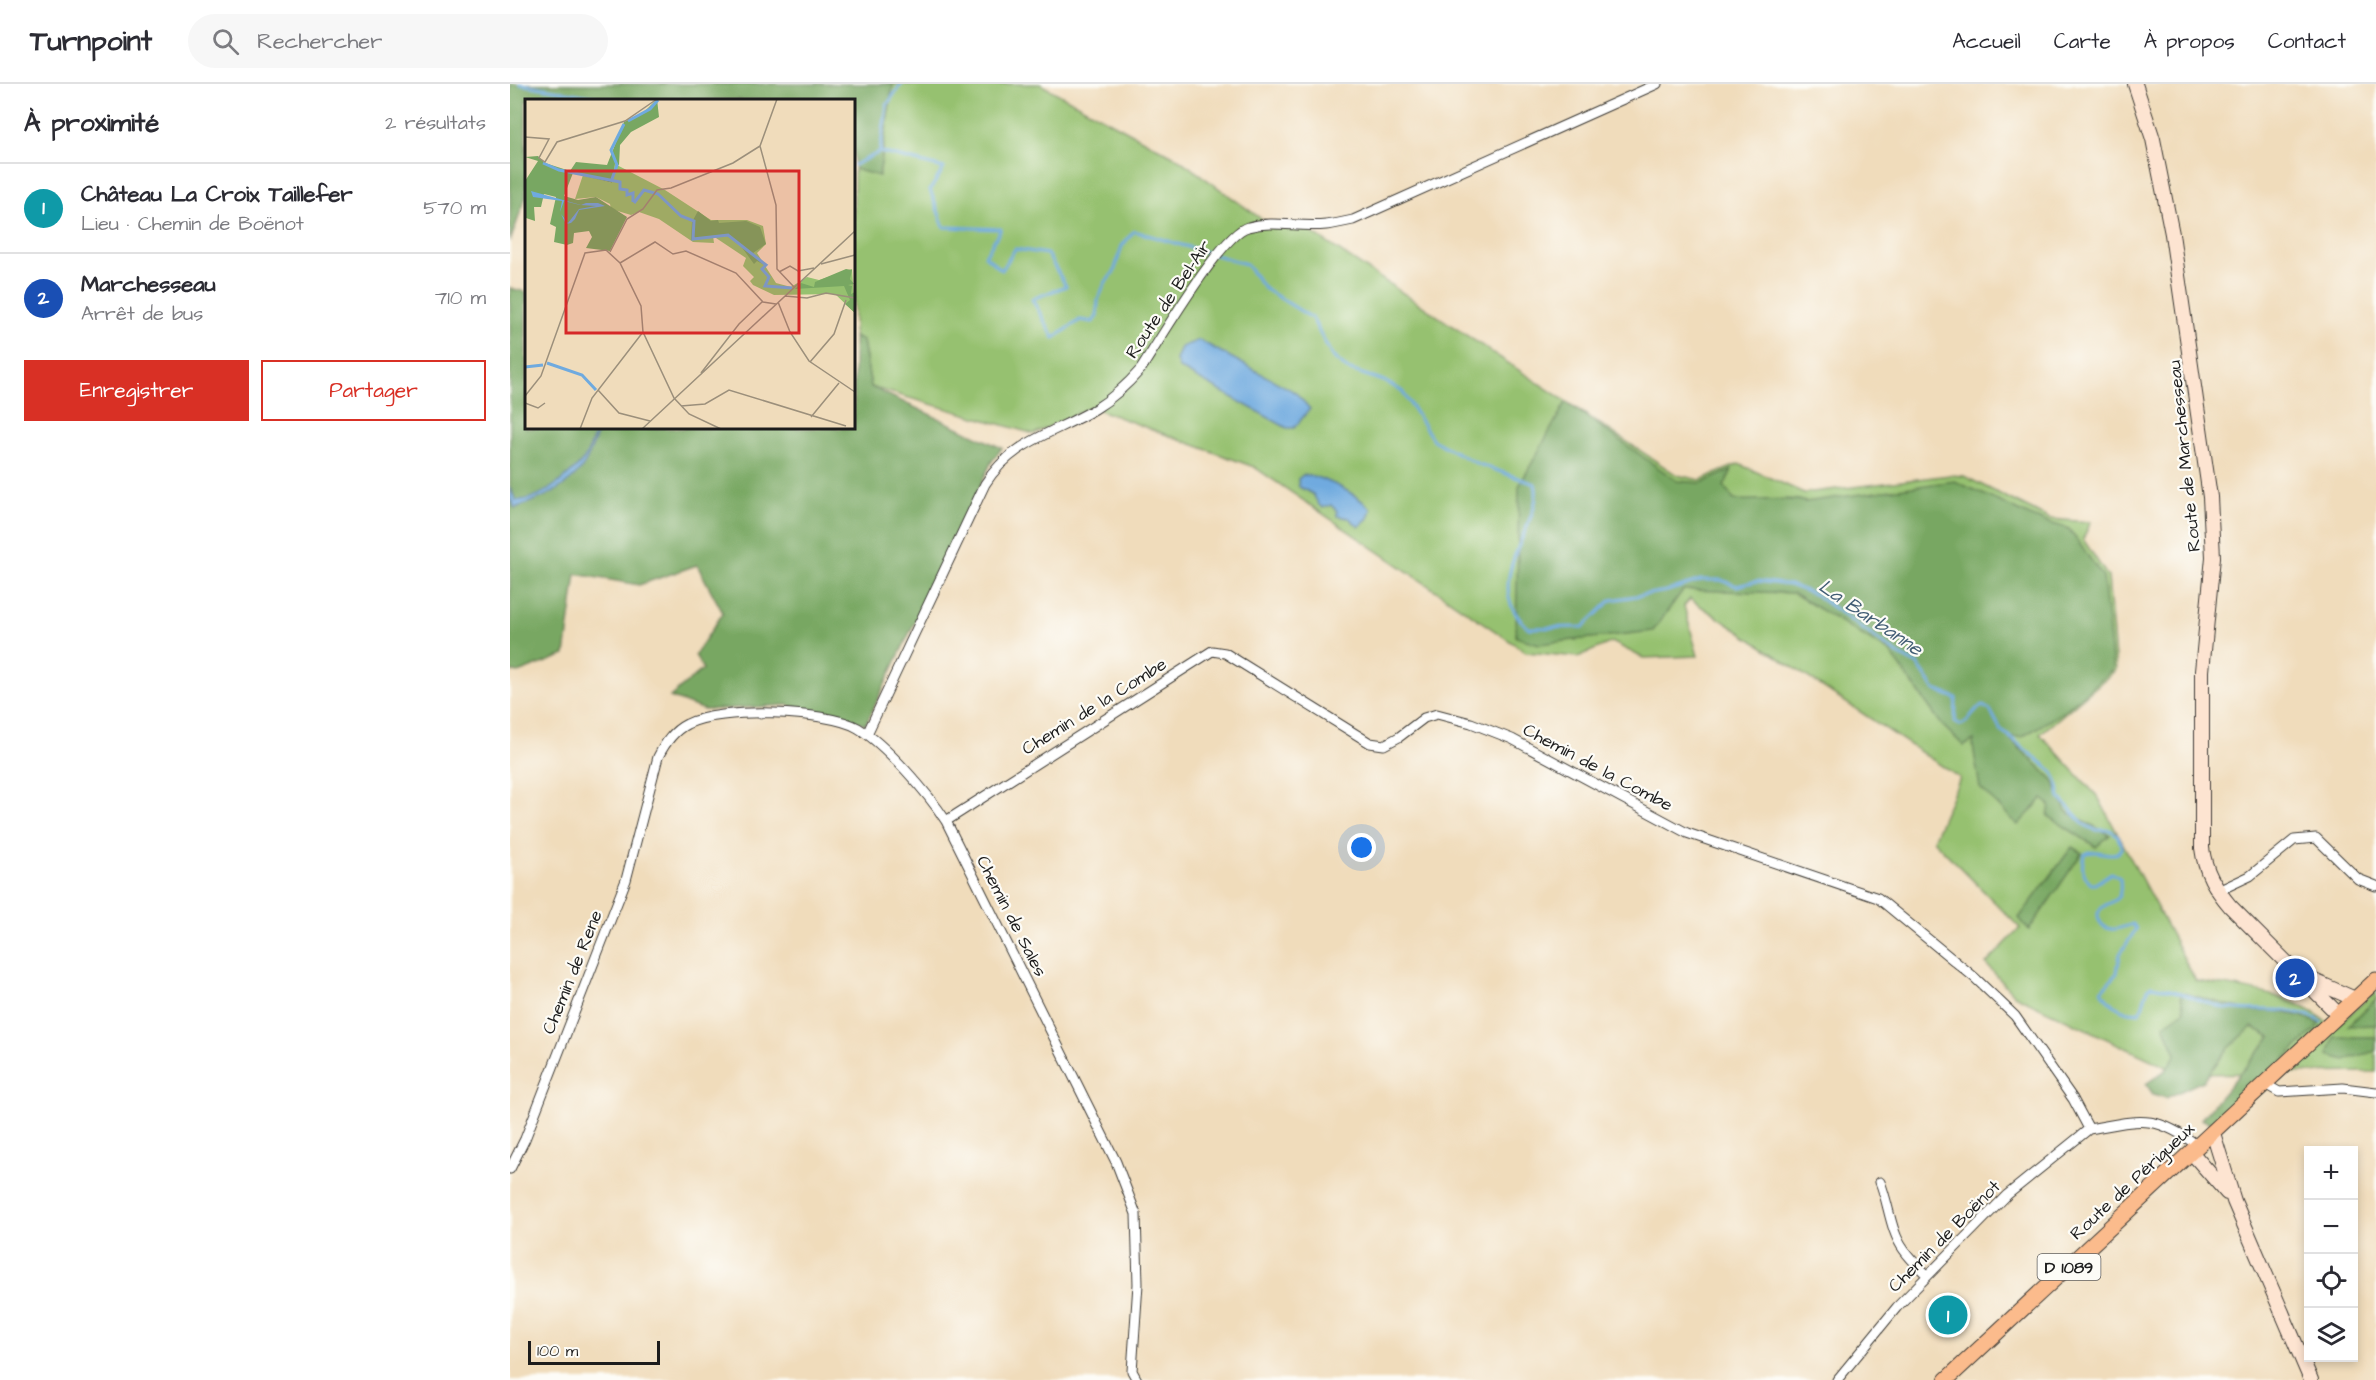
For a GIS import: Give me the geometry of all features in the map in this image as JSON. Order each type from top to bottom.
[{"type":"main road","name":"D 1089","points":[[2213,1133],[2376,980]]},
{"type":"main road","name":"Route de Périgueux","points":[[1946,1380],[2213,1133]]},
{"type":"street","name":"Route de Bel-Air","points":[[867,734],[985,484],[997,465],[1026,443],[1094,410],[1127,385],[1141,369],[1220,251],[1245,227],[1277,223],[1324,226],[1367,215],[1657,84]]},
{"type":"street","name":"Route de Marchesseau","points":[[2135,84],[2152,139],[2172,234],[2210,497],[2213,557],[2202,671],[2202,848],[2204,864],[2217,891],[2269,947],[2299,974]]},
{"type":"street","name":"Chemin de la Combe","points":[[946,821],[1212,651],[1225,653],[1370,743],[1384,745],[1424,718],[1437,714],[1471,723],[1512,739],[1687,833],[1878,898],[1974,977],[2015,1016],[2073,1099],[2089,1129]]},
{"type":"street","name":"Chemin de Sales","points":[[651,782],[665,742],[689,723],[712,716],[805,713],[834,718],[867,734],[935,804],[946,821],[1116,1162],[1136,1214],[1138,1284],[1134,1376]]},
{"type":"street","name":"Chemin de Rene","points":[[510,1169],[525,1139],[626,880],[651,782]]},
{"type":"street","points":[[2217,891],[2250,876],[2295,840],[2303,838],[2316,838],[2358,879],[2376,886]]},
{"type":"street","points":[[2299,974],[2355,999]]},
{"type":"street","points":[[2299,974],[2330,1022]]},
{"type":"street","points":[[2265,1084],[2279,1092],[2343,1088],[2376,1092]]},
{"type":"street","points":[[2089,1129],[2141,1119],[2157,1122],[2195,1150],[2234,1202]]},
{"type":"street","name":"Chemin de Boënot","points":[[1837,1380],[1897,1307],[2007,1195],[2089,1129]]},
{"type":"street","points":[[2213,1133],[2234,1202],[2272,1285],[2295,1348],[2311,1380]]},
{"type":"street","points":[[1880,1182],[1891,1211],[1895,1232],[1903,1250],[1927,1275]]},
{"type":"street","points":[[1125,1380],[1134,1376]]},
{"type":"green space","points":[[510,84],[893,84],[879,176],[855,169],[855,99],[573,99],[562,97],[561,99],[525,99],[525,199],[510,242]]},
{"type":"green space","points":[[893,84],[1040,84],[1177,158],[1274,228],[1308,230],[1677,475],[1700,480],[1739,464],[1804,493],[1950,475],[1964,476],[2050,519],[2091,522],[2083,539],[2108,577],[2116,670],[2040,734],[2098,797],[2196,981],[2251,990],[2287,1000],[2304,1007],[2334,1028],[2376,991],[2376,1072],[2181,1074],[2014,995],[1986,964],[2020,928],[1933,840],[1960,778],[1690,599],[1684,606],[1698,656],[1643,658],[1612,642],[1578,657],[1526,652],[1254,467],[1091,407],[1034,434],[871,387],[863,342],[855,338],[855,169],[879,175]]},
{"type":"green space","points":[[510,288],[525,292],[525,429],[855,429],[855,337],[863,341],[871,387],[1002,448],[992,461],[866,724],[788,705],[704,710],[670,697],[703,669],[695,655],[723,613],[697,565],[639,585],[576,574],[565,655],[518,673],[510,671]]},
{"type":"green space","points":[[1566,402],[1677,481],[1701,483],[1732,470],[1724,486],[1734,500],[1792,499],[1805,502],[1955,481],[2034,518],[2069,529],[2103,577],[2113,669],[2063,712],[2022,737],[2008,737],[2053,780],[2066,811],[2110,835],[2096,847],[2048,816],[2050,805],[2042,799],[2018,825],[1980,788],[1974,740],[1964,746],[1942,725],[1890,652],[1793,593],[1683,590],[1653,631],[1539,644],[1516,637],[1519,486]]},
{"type":"green space","points":[[2072,847],[2082,853],[2029,930],[2019,918]]},
{"type":"green space","points":[[2180,992],[2250,1011],[2277,1011],[2301,1016],[2321,1024],[2215,1125],[2201,1119],[2271,1037],[2252,1027],[2227,1050],[2203,1081],[2166,1098],[2153,1094],[2146,1084],[2167,1069],[2176,1054],[2164,1025],[2184,1011]]},
{"type":"green space","points":[[2376,999],[2376,1025],[2348,1026]]},
{"type":"green space","points":[[2334,1037],[2376,1037],[2376,1051],[2345,1060],[2328,1055]]},
{"type":"water","points":[[1199,340],[1295,392],[1310,409],[1294,428],[1287,428],[1179,368],[1176,360],[1181,347]]},
{"type":"water","points":[[599,429],[587,459],[572,479],[554,492],[515,508],[510,499],[510,488],[516,500],[534,497],[544,492],[571,472],[584,459]]},
{"type":"water","points":[[1303,475],[1330,482],[1357,497],[1371,509],[1368,518],[1359,527],[1349,518],[1337,516],[1337,511],[1331,505],[1323,508],[1313,494],[1299,487],[1298,479]]},
{"type":"waterway","name":"La Barbanne","points":[[520,84],[605,99]]},
{"type":"waterway","points":[[880,152],[887,105],[901,84]]},
{"type":"waterway","name":"La Barbanne","points":[[855,164],[880,152],[944,168],[930,190],[944,227],[1001,229],[985,256],[1002,270],[1015,249],[1047,254],[1066,286],[1032,299],[1054,338],[1080,320],[1093,322],[1097,316],[1098,300],[1105,283],[1114,272],[1122,246],[1134,231],[1246,264],[1264,288],[1312,318],[1332,356],[1347,369],[1384,381],[1402,391],[1433,440],[1476,463],[1535,484],[1536,499],[1510,573],[1508,592],[1514,611],[1529,628],[1583,627],[1611,600],[1667,591],[1701,580],[1721,580],[1737,586],[1757,581],[1790,585],[1816,595],[1899,655],[1918,665],[1935,690],[1956,698],[1955,721],[1960,725],[1964,724],[1979,707],[1983,706],[1990,710],[2001,730],[2052,771],[2057,780],[2060,798],[2085,825],[2095,830],[2110,830],[2117,835],[2122,847],[2118,853],[2089,852],[2083,858],[2084,874],[2091,884],[2095,884],[2111,873],[2120,878],[2118,897],[2098,912],[2102,925],[2114,929],[2133,924],[2136,929],[2120,954],[2117,973],[2102,990],[2108,1000],[2123,1010],[2140,1012],[2151,986],[2226,1008],[2287,1011],[2311,1016],[2322,1022]]},
{"type":"place","name":"Marchesseau","points":[[2295,978]]},
{"type":"place","name":"Château La Croix Taillefer","points":[[1948,1315]]}]
